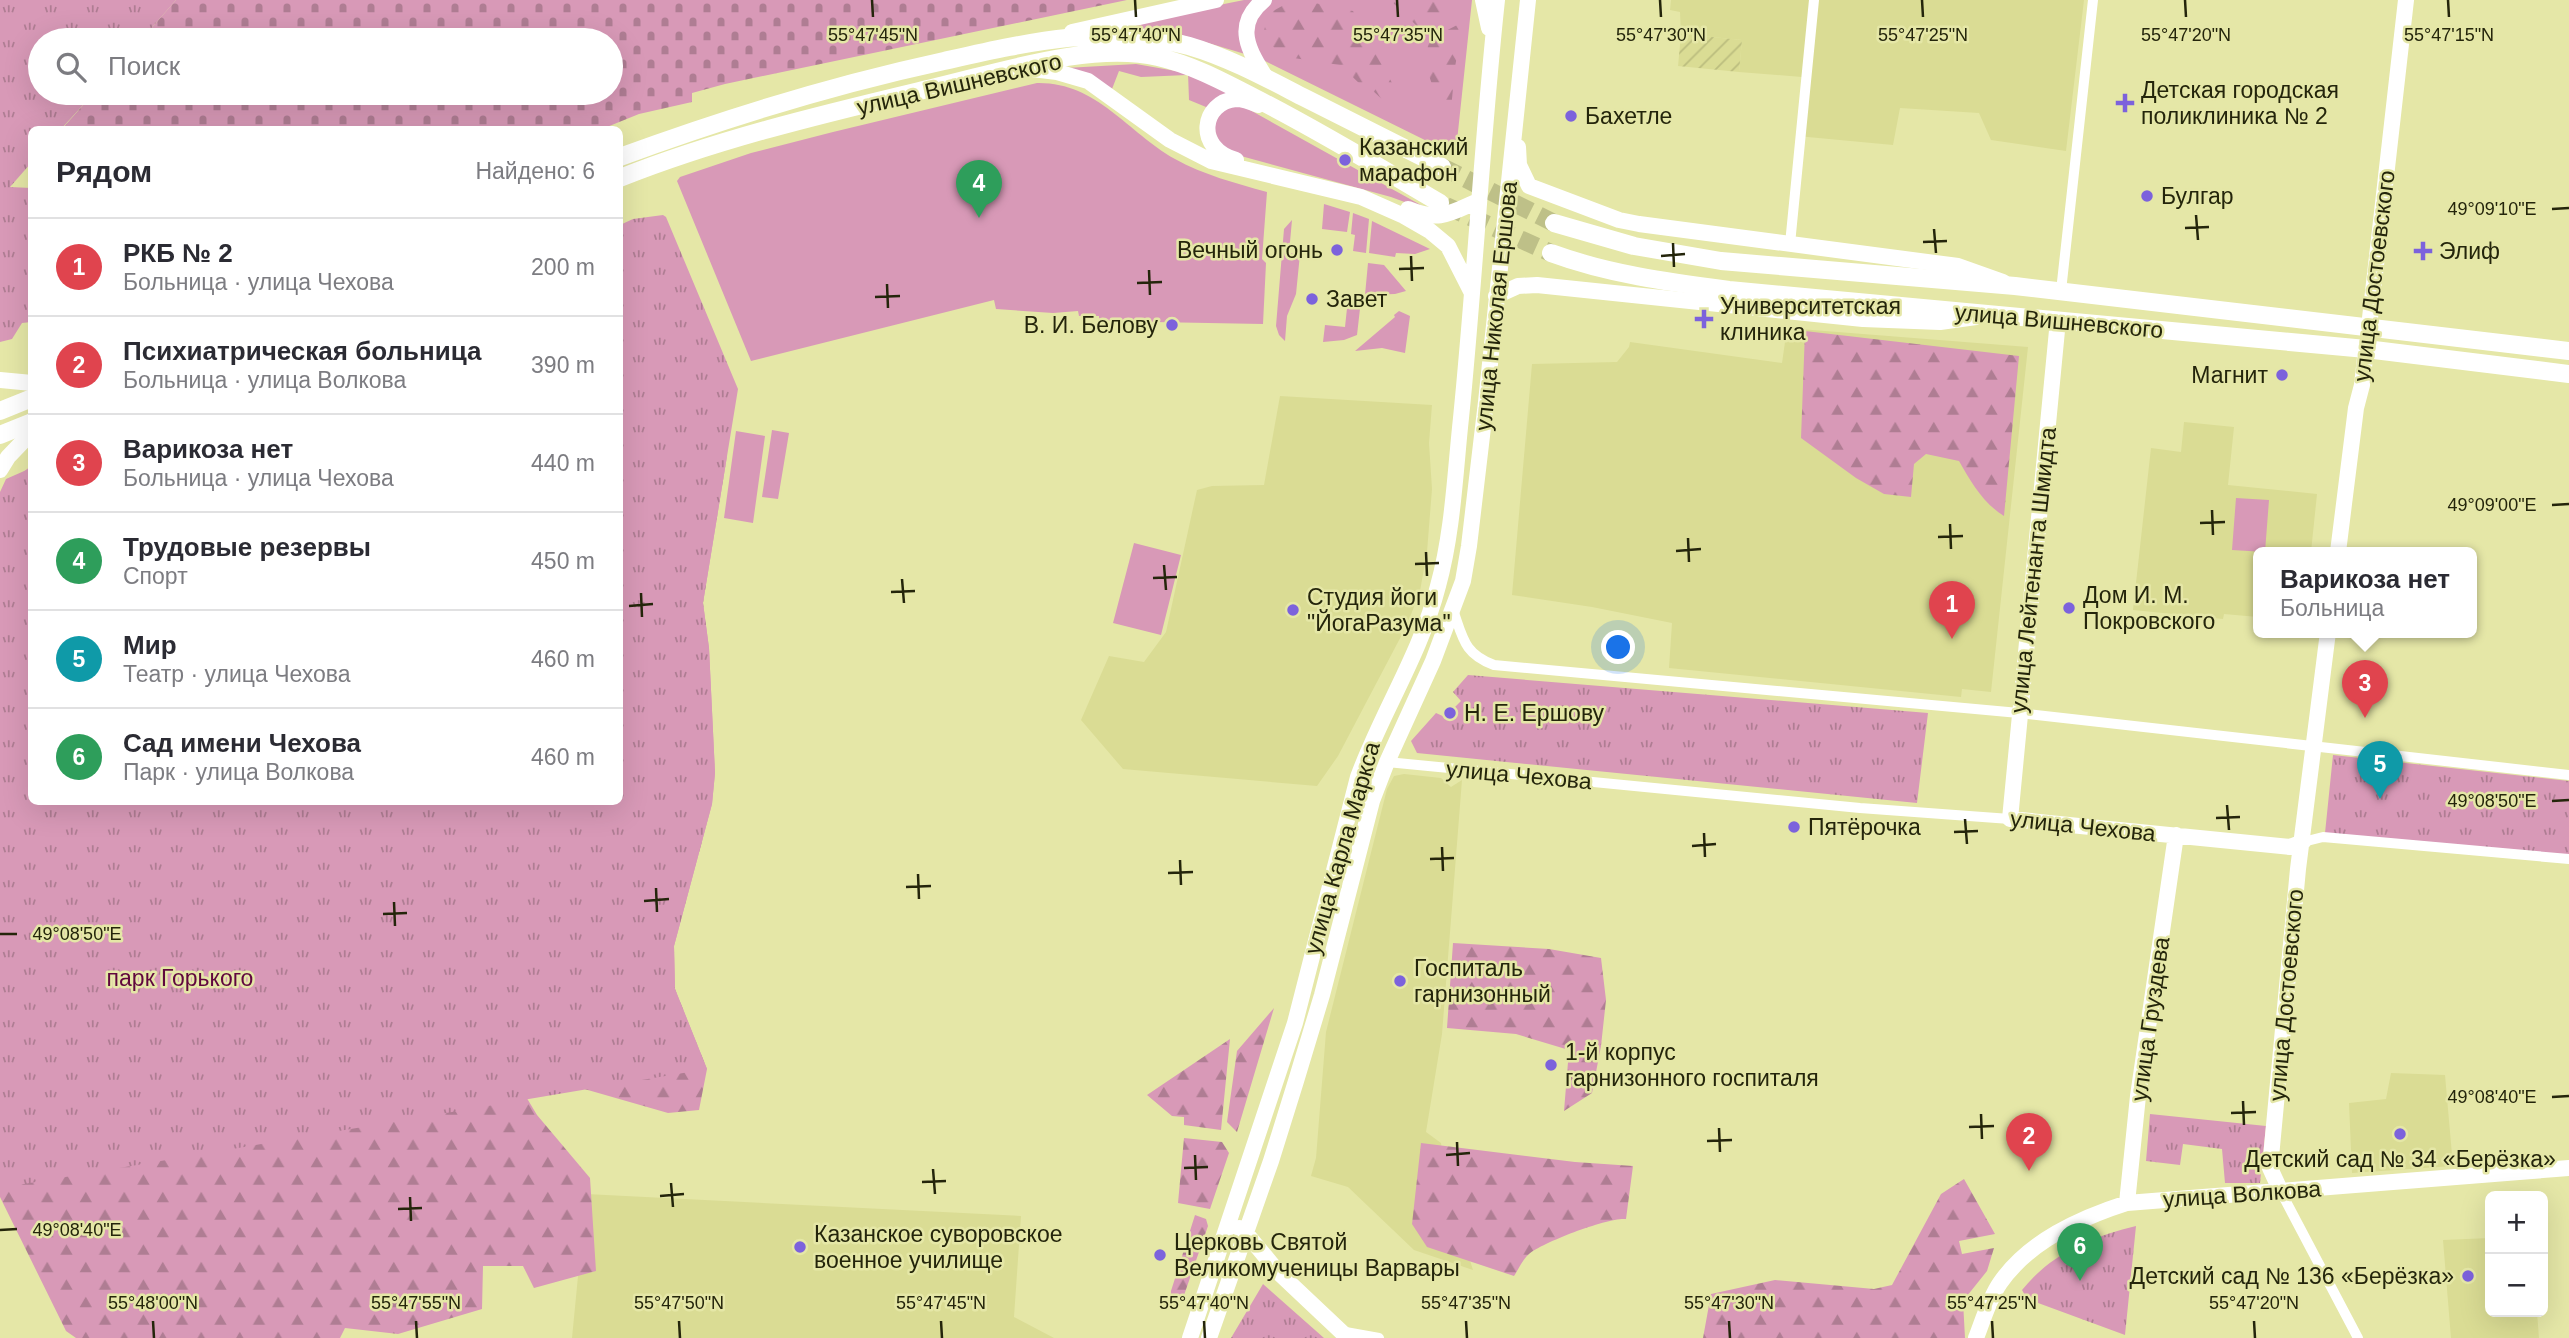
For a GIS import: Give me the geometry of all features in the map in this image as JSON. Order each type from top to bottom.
[{"type":"main road","points":[[1007,47],[1216,0]]},
{"type":"main road","points":[[1264,0],[1251,14],[1246,33],[1250,54],[1266,78]]},
{"type":"main road","points":[[1483,0],[1492,53]]},
{"type":"main road","name":"улица Николая Ершова","points":[[1467,355],[1497,0]]},
{"type":"main road","name":"улица Николая Ершова","points":[[1453,610],[1463,581],[1469,546],[1528,0]]},
{"type":"main road","name":"улица Достоевского","points":[[2339,547],[2366,349],[2406,0]]},
{"type":"main road","name":"улица Вишневского","points":[[623,156],[777,103],[1007,47],[1088,35],[1142,37],[1188,46],[1266,78],[1442,167]]},
{"type":"main road","name":"улица Вишневского","points":[[623,177],[697,150],[782,125],[1018,68],[1098,54],[1155,56],[1218,79],[1293,117],[1440,203]]},
{"type":"main road","points":[[1018,68],[1057,72],[1088,81],[1170,140],[1211,161],[1361,197],[1404,216],[1448,246],[1472,294]]},
{"type":"main road","points":[[1293,117],[1233,99],[1222,103],[1215,110],[1210,119],[1208,137],[1215,150],[1225,157],[1363,191],[1427,216],[1448,215],[1478,201]]},
{"type":"main road","points":[[1515,122],[1519,165],[1529,186],[1619,220],[1958,266],[2015,286]]},
{"type":"main road","name":"улица Вишневского","points":[[1554,223],[1633,246],[1709,259],[2015,286],[2569,351]]},
{"type":"main road","name":"улица Вишневского","points":[[1551,253],[1583,264],[1678,283],[2366,349],[2569,374]]},
{"type":"main road","points":[[1496,296],[1518,286],[1536,285],[1863,319],[1940,322],[1991,315]]},
{"type":"main road","name":"улица Лейтенанта Шмидта","points":[[2010,819],[2058,320]]},
{"type":"main road","name":"улица Карла Маркса","points":[[1190,1338],[1295,1023],[1359,777],[1372,738],[1419,642],[1439,584],[1447,538],[1467,355]]},
{"type":"main road","points":[[0,380],[28,383]]},
{"type":"main road","points":[[0,411],[28,400]]},
{"type":"main road","points":[[0,435],[28,424]]},
{"type":"main road","points":[[0,470],[8,457],[28,436]]},
{"type":"main road","name":"улица Карла Маркса","points":[[1209,1338],[1271,1161],[1322,995],[1360,844],[1387,762],[1453,610]]},
{"type":"main road","name":"улица Достоевского","points":[[2281,1192],[2270,1168],[2297,883],[2327,638]]},
{"type":"main road","name":"улица Чехова","points":[[2010,819],[2290,848],[2303,842]]},
{"type":"main road","name":"улица Груздева","points":[[2127,1203],[2138,1096],[2176,835]]},
{"type":"main road","name":"улица Волкова","points":[[1976,1338],[1999,1284],[2025,1255],[2064,1230],[2102,1211],[2127,1203],[2569,1168]]},
{"type":"main road","points":[[1227,1222],[1245,1232],[1279,1273],[1344,1334]]},
{"type":"street","points":[[1790,244],[1814,0]]},
{"type":"street","points":[[2061,291],[2093,0]]},
{"type":"street","points":[[1453,610],[1468,651],[1478,659],[1494,665],[2019,713],[2569,775]]},
{"type":"street","name":"улица Чехова","points":[[1387,762],[1860,808],[2010,819]]},
{"type":"street","name":"улица Чехова","points":[[2303,842],[2323,837],[2569,859]]},
{"type":"street","name":"улица Достоевского","points":[[2281,1192],[2357,1338]]},
{"type":"street","points":[[1344,1334],[1378,1338]]},
{"type":"shaded area","points":[[1671,0],[2084,0],[2066,151],[1991,140],[1979,113],[1900,108],[1893,145],[1797,136],[1802,77],[1739,72],[1742,40],[1681,34],[1680,12],[1670,10]]},
{"type":"shaded area","points":[[1681,34],[1742,40],[1739,72],[1678,66]]},
{"type":"shaded area","points":[[1787,328],[2028,347],[1991,692],[1962,689],[1961,697],[1669,668],[1672,623],[1512,595],[1532,364],[1617,362],[1630,342],[1782,363]]},
{"type":"shaded area","points":[[1280,396],[1432,405],[1429,443],[1432,489],[1427,552],[1420,591],[1407,625],[1338,756],[1317,786],[1123,769],[1081,720],[1109,656],[1144,662],[1166,632],[1197,490],[1212,486],[1264,485]]},
{"type":"shaded area","points":[[2184,422],[2234,427],[2228,485],[2317,494],[2312,547],[2253,547],[2253,617],[2224,614],[2223,619],[2133,610],[2151,448],[2181,452]]},
{"type":"shaded area","points":[[1404,774],[1441,778],[1451,787],[1462,780],[1442,1034],[1426,1132],[1441,1143],[1448,1191],[1473,1270],[1414,1250],[1348,1187],[1311,1176],[1316,1158],[1326,1032],[1387,789],[1394,776]]},
{"type":"shaded area","name":"Детский сад № 34 «Берёзка»","points":[[2391,1073],[2445,1075],[2453,1166],[2352,1173],[2349,1103],[2386,1099]]},
{"type":"shaded area","name":"Казанское суворовское военное училище","points":[[586,1194],[1021,1216],[1014,1317],[1054,1338],[572,1338]]},
{"type":"shaded area","name":"Детский сад № 136 «Берёзка»","points":[[2485,1238],[2485,1317],[2537,1317],[2539,1338],[2451,1338],[2443,1240]]},
{"type":"green space","points":[[0,0],[176,0],[152,28],[28,28],[28,105],[83,105],[64,126],[28,126],[28,166],[10,187],[28,188],[28,322],[22,323],[12,339],[0,342]]},
{"type":"green space","points":[[176,0],[1127,0],[725,84],[692,93],[692,102],[639,114],[609,126],[65,126],[83,105],[623,105],[623,28],[152,28]]},
{"type":"green space","points":[[1244,0],[1257,0],[1245,54],[1178,34],[1126,29],[1125,24]]},
{"type":"green space","points":[[1269,0],[1472,0],[1457,141],[1453,146],[1441,148],[1263,60],[1250,36],[1263,4]]},
{"type":"green space","points":[[1390,0],[1455,0],[1453,7],[1437,25],[1418,27]]},
{"type":"green space","points":[[1305,1],[1353,11],[1404,105],[1385,102],[1340,65],[1287,57],[1277,51],[1264,31],[1268,14],[1282,6]]},
{"type":"green space","points":[[1463,22],[1450,120],[1431,81],[1427,50],[1430,39]]},
{"type":"green space","points":[[1136,64],[1187,75],[1141,77],[1119,71],[1112,89],[1066,68]]},
{"type":"green space","points":[[1188,73],[1231,94],[1201,120],[1206,107],[1189,100]]},
{"type":"green space","points":[[1037,83],[1058,85],[1094,99],[1158,148],[1186,165],[1267,192],[1262,259],[1266,263],[1263,324],[1099,321],[1099,316],[1079,316],[1078,311],[1053,313],[996,309],[994,300],[751,361],[677,181],[680,177],[751,153]]},
{"type":"green space","points":[[1241,105],[1437,214],[1391,197],[1230,153],[1221,148],[1213,126],[1223,109]]},
{"type":"green space","points":[[1324,204],[1350,212],[1347,232],[1322,229]]},
{"type":"green space","points":[[1353,213],[1369,219],[1366,253],[1353,251]]},
{"type":"green space","name":"парк Горького","points":[[663,215],[666,217],[738,389],[703,603],[709,648],[715,773],[712,804],[674,946],[675,989],[707,1069],[0,1188],[0,492],[6,479],[28,469],[28,805],[623,805],[623,224],[633,219]]},
{"type":"green space","points":[[1292,220],[1289,253],[1300,254],[1296,294],[1287,316],[1285,341],[1276,326],[1284,229]]},
{"type":"green space","points":[[1372,221],[1430,249],[1415,254],[1396,253],[1395,257],[1369,253]]},
{"type":"green space","points":[[1368,263],[1384,265],[1406,291],[1365,295]]},
{"type":"green space","points":[[1348,299],[1361,300],[1357,335],[1344,340],[1323,342],[1325,325],[1345,327]]},
{"type":"green space","points":[[1399,311],[1410,316],[1405,353],[1382,348],[1355,351],[1395,317]]},
{"type":"green space","points":[[1805,331],[2019,356],[2004,516],[1984,498],[1959,461],[1926,454],[1914,464],[1911,497],[1884,494],[1856,478],[1801,438]]},
{"type":"green space","points":[[772,430],[789,433],[778,499],[762,497]]},
{"type":"green space","points":[[736,431],[765,436],[753,523],[724,518]]},
{"type":"green space","name":"парк Горького","points":[[727,456],[703,603],[709,648],[715,773],[712,804],[674,946],[675,989],[707,1069],[699,1110],[668,1113],[560,1082],[525,1095],[537,1115],[590,1178],[596,1271],[534,1288],[523,1266],[483,1266],[482,1309],[398,1334],[345,1328],[340,1338],[76,1338],[66,1331],[0,1197],[0,566],[17,477],[28,468],[28,805],[623,805],[623,537]]},
{"type":"green space","points":[[2236,498],[2269,500],[2265,547],[2253,547],[2253,551],[2232,550]]},
{"type":"green space","points":[[1134,543],[1181,555],[1161,635],[1113,623]]},
{"type":"green space","points":[[1468,675],[1928,713],[1917,803],[1417,753],[1411,741],[1436,713],[1445,717],[1461,701],[1453,692]]},
{"type":"green space","points":[[2333,755],[2569,781],[2569,855],[2325,833]]},
{"type":"green space","points":[[1453,943],[1549,949],[1601,958],[1606,1000],[1592,1093],[1564,1111],[1569,1050],[1516,1034],[1447,1028]]},
{"type":"green space","points":[[1274,1008],[1237,1132],[1227,1122],[1237,1051]]},
{"type":"green space","points":[[1230,1039],[1221,1130],[1184,1125],[1184,1117],[1172,1116],[1147,1095]]},
{"type":"green space","points":[[2150,1114],[2266,1126],[2260,1183],[2225,1183],[2222,1149],[2183,1144],[2180,1165],[2146,1161]]},
{"type":"green space","points":[[1184,1138],[1222,1142],[1229,1153],[1210,1209],[1178,1203]]},
{"type":"green space","points":[[1421,1143],[1575,1162],[1633,1166],[1626,1219],[1576,1231],[1536,1249],[1527,1256],[1514,1276],[1427,1247],[1412,1224]]},
{"type":"green space","points":[[1964,1179],[1995,1234],[1959,1241],[1962,1254],[1994,1248],[1987,1271],[1963,1301],[1965,1338],[1703,1338],[1711,1294],[1775,1280],[1874,1289],[1892,1285],[1941,1194]]},
{"type":"green space","points":[[1195,1215],[1206,1219],[1208,1226],[1182,1301],[1171,1297],[1171,1291]]},
{"type":"green space","points":[[2136,1226],[2125,1335],[2027,1299],[2022,1290],[2059,1256],[2103,1235]]},
{"type":"green space","points":[[1263,1284],[1324,1338],[1231,1338]]},
{"type":"tunnel","points":[[1442,167],[1554,223]]},
{"type":"tunnel","points":[[1446,206],[1551,253]]},
{"type":"place","name":"Детская городская поликлиника № 2","points":[[2125,103]]},
{"type":"place","name":"Бахетле","points":[[1571,116]]},
{"type":"place","name":"Казанский марафон","points":[[1345,160]]},
{"type":"place","name":"Булгар","points":[[2147,196]]},
{"type":"place","name":"Трудовые резервы","points":[[979,218]]},
{"type":"place","name":"Вечный огонь","points":[[1337,250]]},
{"type":"place","name":"Элиф","points":[[2423,251]]},
{"type":"place","name":"Завет","points":[[1312,299]]},
{"type":"place","name":"Университетская клиника","points":[[1704,319]]},
{"type":"place","name":"В. И. Белову","points":[[1172,325]]},
{"type":"place","name":"Магнит","points":[[2282,375]]},
{"type":"place","name":"Дом И. М. Покровского","points":[[2069,608]]},
{"type":"place","name":"Студия йоги \"ЙогаРазума\"","points":[[1293,610]]},
{"type":"place","name":"РКБ № 2","points":[[1952,639]]},
{"type":"place","name":"Н. Е. Ершову","points":[[1450,713]]},
{"type":"place","name":"Варикоза нет","points":[[2365,718]]},
{"type":"place","name":"Мир","points":[[2380,799]]},
{"type":"place","name":"Пятёрочка","points":[[1794,827]]},
{"type":"place","name":"Госпиталь гарнизонный","points":[[1400,981]]},
{"type":"place","name":"1-й корпус гарнизонного госпиталя","points":[[1551,1065]]},
{"type":"place","name":"Детский сад № 34 «Берёзка»","points":[[2400,1134]]},
{"type":"place","name":"Психиатрическая больница","points":[[2029,1171]]},
{"type":"place","name":"Казанское суворовское военное училище","points":[[800,1247]]},
{"type":"place","name":"Церковь Святой Великомученицы Варвары","points":[[1160,1255]]},
{"type":"place","name":"Детский сад № 136 «Берёзка»","points":[[2468,1276]]},
{"type":"place","name":"Сад имени Чехова","points":[[2080,1281]]}]
